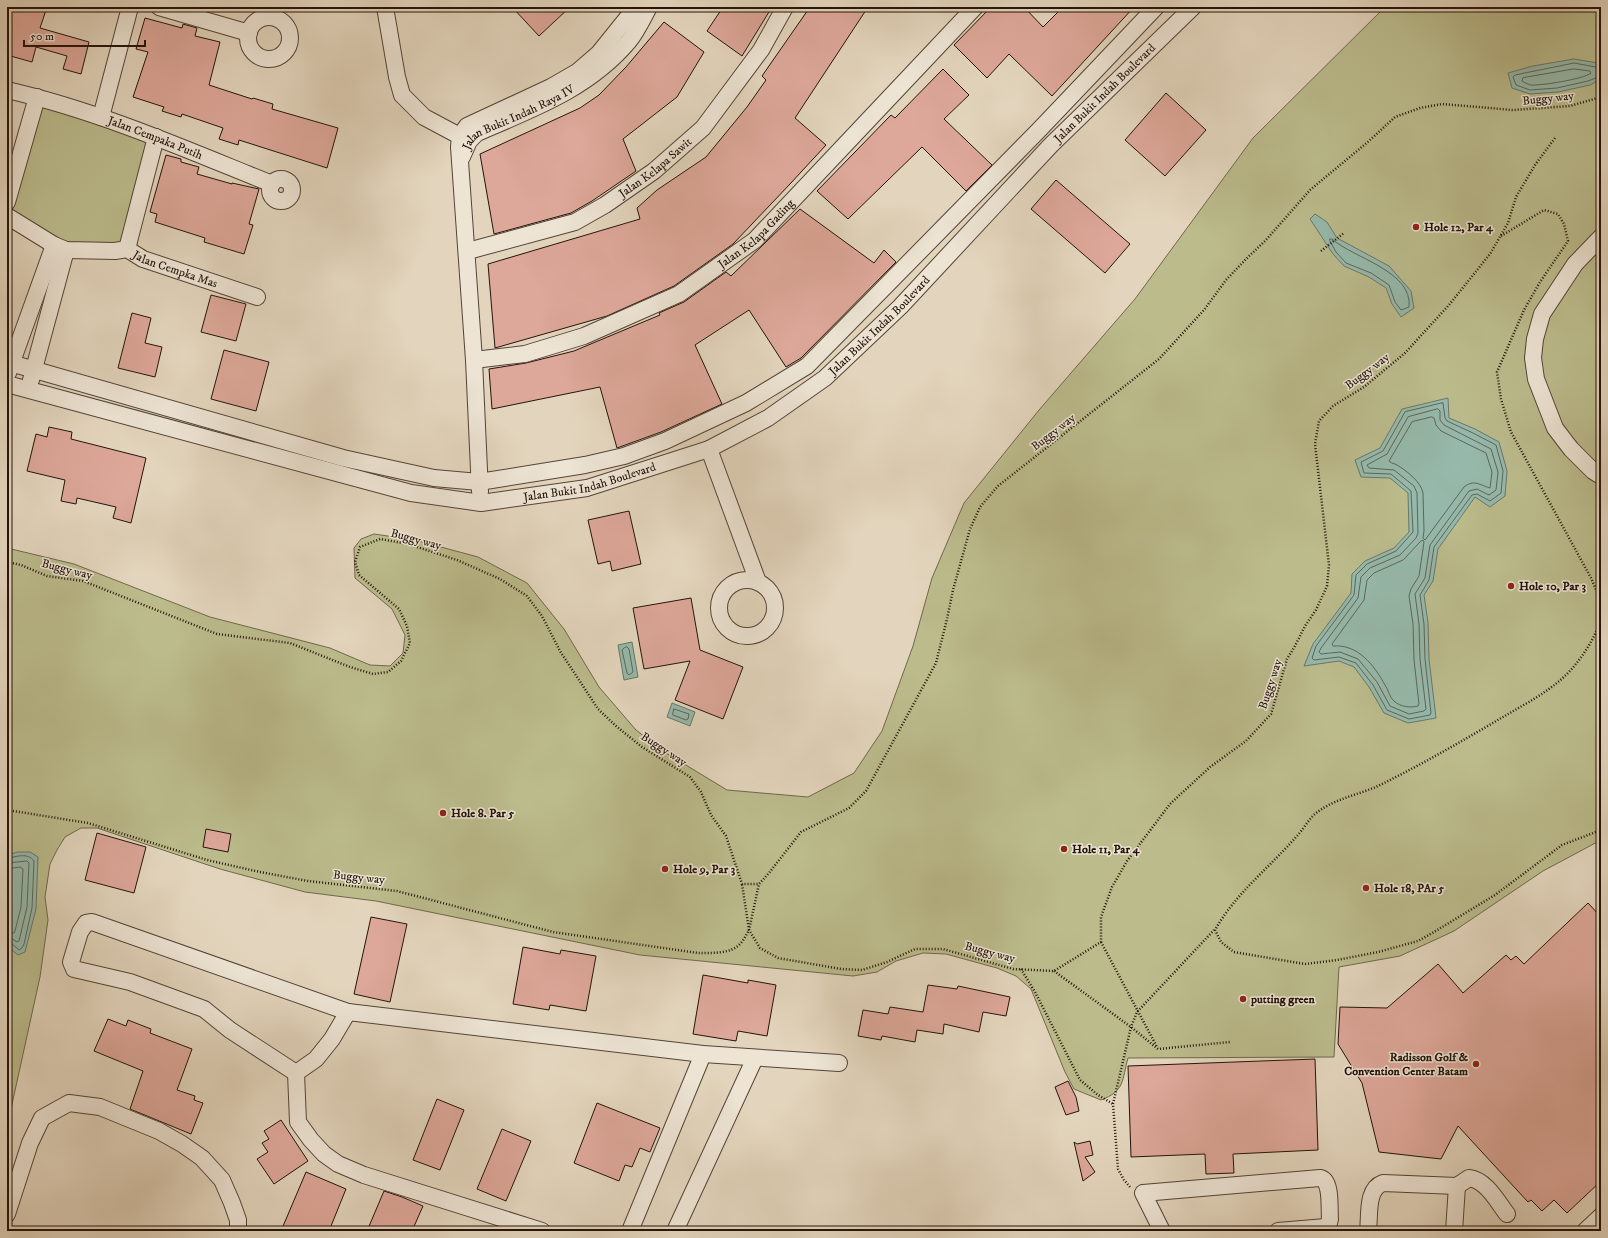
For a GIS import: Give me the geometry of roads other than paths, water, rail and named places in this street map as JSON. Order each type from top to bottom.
[{"type":"street","points":[[101,117],[130,7]]},
{"type":"street","points":[[159,7],[249,33]]},
{"type":"street","points":[[386,7],[396,77],[402,95],[424,117],[465,138]]},
{"type":"street","name":"Jalan Bukit Indah Raya IV","points":[[468,251],[461,158],[467,126],[552,87],[577,72],[599,53],[636,7]]},
{"type":"street","name":"Jalan Bukit Indah Raya IV","points":[[465,138],[557,98],[584,82],[629,41],[649,7]]},
{"type":"street","name":"Jalan Kelapa Sawit","points":[[468,251],[574,222],[605,205],[654,171],[703,128],[762,50],[785,7]]},
{"type":"street","name":"Jalan Kelapa Gading","points":[[474,360],[525,354],[584,336],[679,294],[755,240],[975,7]]},
{"type":"street","points":[[60,247],[8,367],[34,371],[242,428],[343,458],[434,478],[479,482],[585,465],[624,456],[665,442],[746,403],[807,366],[1039,130],[1156,7]]},
{"type":"street","name":"Jalan Bukit Indah Boulevard","points":[[7,384],[411,493],[481,503],[587,488],[709,449],[736,433],[768,418],[825,378],[900,307],[1051,145],[1193,7]]},
{"type":"street","name":"Jalan Cempaka Putih","points":[[7,90],[37,97],[101,117],[156,137],[272,184]]},
{"type":"street","points":[[7,202],[37,97]]},
{"type":"street","points":[[1039,130],[1051,145]]},
{"type":"street","points":[[127,249],[156,137]]},
{"type":"street","points":[[7,216],[60,247]]},
{"type":"street","points":[[1601,237],[1575,264],[1542,314],[1535,339],[1533,358],[1536,379],[1555,428],[1571,449],[1593,471],[1601,476]]},
{"type":"street","points":[[29,389],[60,247]]},
{"type":"street","name":"Jalan Cempka Mas","points":[[60,247],[115,251],[127,249],[143,259],[257,297]]},
{"type":"street","points":[[468,251],[481,503]]},
{"type":"street","points":[[709,449],[758,582]]},
{"type":"street","points":[[296,1074],[230,1030],[204,1009],[130,982],[74,968],[71,962],[80,932],[86,923],[92,922],[348,1012],[703,1054],[838,1063]]},
{"type":"street","points":[[296,1074],[316,1060],[332,1039],[348,1012]]},
{"type":"street","points":[[630,1231],[703,1054]]},
{"type":"street","points":[[675,1231],[755,1058]]},
{"type":"street","points":[[296,1074],[298,1122],[310,1140],[324,1154],[338,1164],[364,1176],[542,1231]]},
{"type":"street","points":[[7,1214],[30,1143],[42,1118],[70,1103],[100,1107],[159,1130],[202,1158],[222,1180],[238,1220],[238,1231]]},
{"type":"street","points":[[1162,1231],[1143,1193],[1323,1178],[1328,1186],[1330,1219],[1324,1229],[1278,1231]]},
{"type":"street","points":[[1368,1231],[1371,1197],[1377,1185],[1383,1183],[1457,1186],[1469,1178],[1476,1179],[1483,1184],[1507,1214]]},
{"type":"street","points":[[1454,1231],[1457,1186]]},
{"type":"street","points":[[1585,1231],[1601,1216]]},
{"type":"water","points":[[1574,59],[1598,63],[1601,65],[1601,79],[1590,85],[1558,92],[1530,94],[1512,88],[1508,73],[1533,66]]},
{"type":"water","points":[[1315,214],[1327,222],[1337,238],[1389,266],[1411,291],[1414,308],[1401,317],[1392,304],[1386,288],[1369,277],[1344,266],[1333,254],[1310,219]]},
{"type":"water","points":[[1448,398],[1449,418],[1475,429],[1499,442],[1507,471],[1505,496],[1490,507],[1475,497],[1438,549],[1433,581],[1424,595],[1428,623],[1429,659],[1436,718],[1408,723],[1384,713],[1369,687],[1354,667],[1339,661],[1304,666],[1313,644],[1351,593],[1352,574],[1365,561],[1394,548],[1409,532],[1408,493],[1390,478],[1361,477],[1355,460],[1380,448],[1402,409]]},
{"type":"water","points":[[632,642],[638,677],[624,680],[618,645]]},
{"type":"water","points":[[672,703],[695,712],[690,726],[667,717]]},
{"type":"water","points":[[18,852],[30,852],[38,857],[36,909],[25,952],[18,955],[7,946],[7,855]]},
{"type":"place","name":"Hole 12, Par 4","points":[[1416,227]]},
{"type":"place","name":"Hole 10, Par 3","points":[[1511,586]]},
{"type":"place","name":"Hole 8. Par 5","points":[[443,813]]},
{"type":"place","name":"Hole 11, Par 4","points":[[1064,849]]},
{"type":"place","name":"Hole 9, Par 3","points":[[665,869]]},
{"type":"place","name":"Hole 18, PAr 5","points":[[1366,888]]},
{"type":"place","name":"putting green","points":[[1243,999]]},
{"type":"place","name":"Radisson Golf & Convention Center Batam","points":[[1476,1064]]}]
